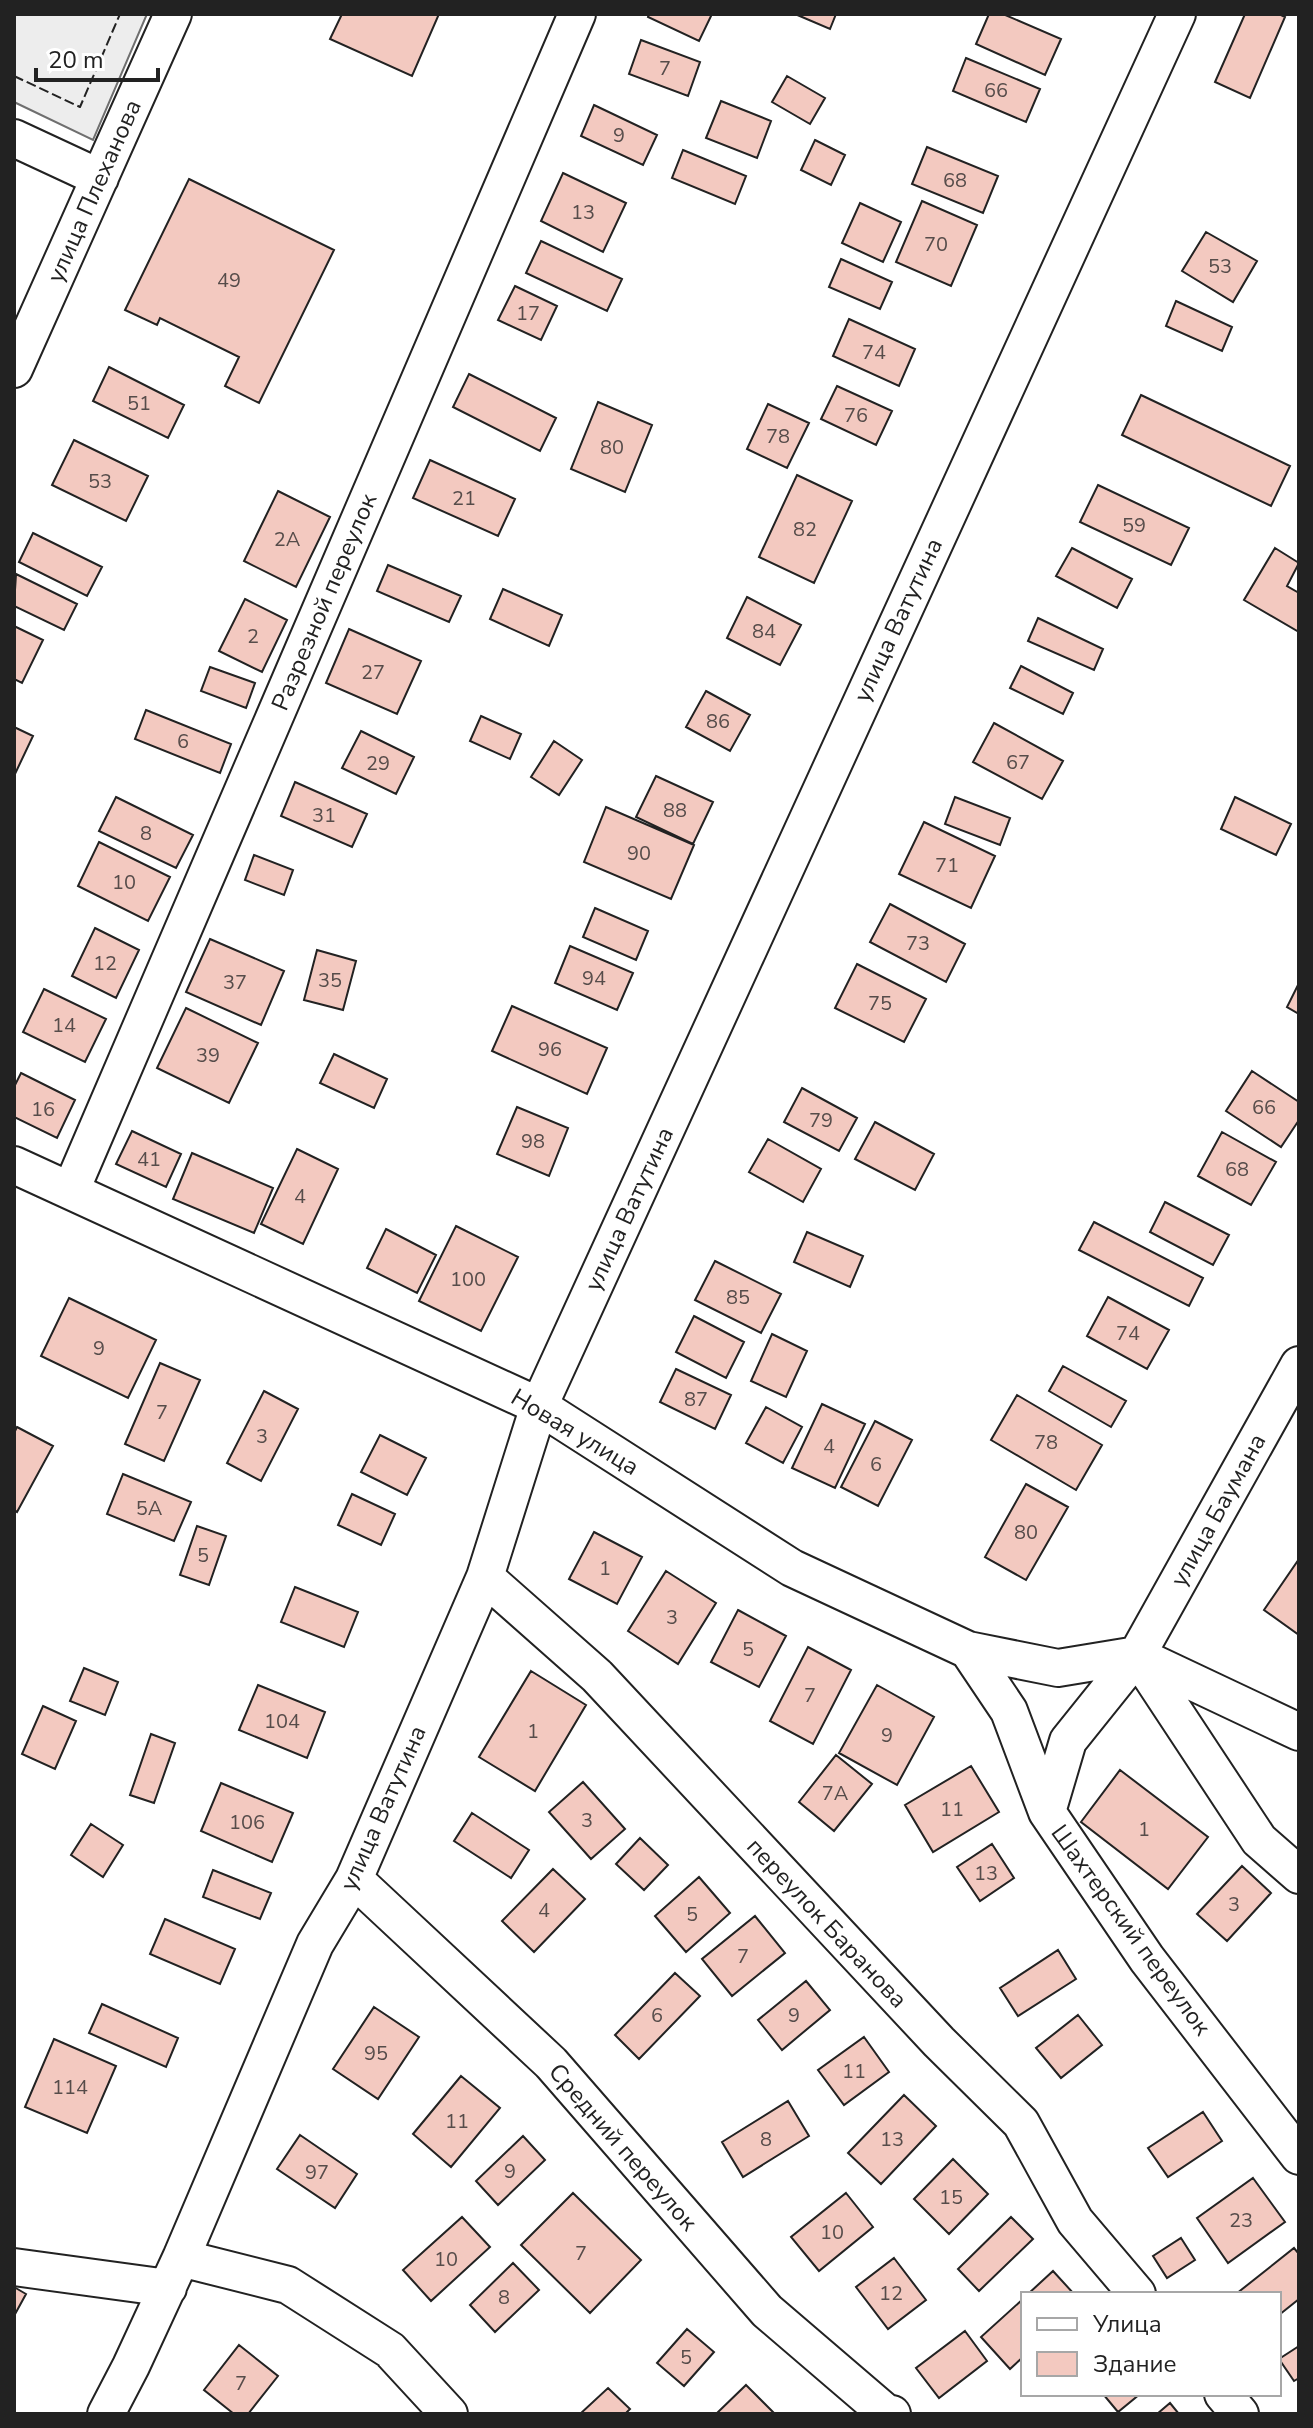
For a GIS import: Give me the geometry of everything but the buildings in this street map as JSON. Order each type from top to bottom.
[{"type":"street","name":"улица Плеханова","points":[[14,369],[173,14]]},
{"type":"street","name":"Разрезной переулок","points":[[71,1190],[577,14]]},
{"type":"street","name":"улица Ватутина","points":[[106,2414],[174,2273],[315,1944],[354,1879],[485,1577],[539,1406],[1177,14]]},
{"type":"street","points":[[14,138],[100,178]]},
{"type":"street","name":"Новая улица","points":[[14,1165],[539,1406],[792,1568],[968,1650],[1058,1668],[1137,1655]]},
{"type":"street","name":"улица Баумана","points":[[1137,1655],[1299,1365]]},
{"type":"street","name":"переулок Баранова","points":[[485,1577],[597,1676],[939,2042],[1021,2123],[1075,2221],[1135,2292]]},
{"type":"street","points":[[968,1650],[1009,1711],[1047,1812]]},
{"type":"street","points":[[1137,1655],[1299,1732]]},
{"type":"street","points":[[1137,1655],[1259,1840],[1299,1875]]},
{"type":"street","name":"Шахтерский переулок","points":[[1137,1655],[1068,1741],[1047,1812],[1147,1959],[1299,2156]]},
{"type":"street","name":"Средний переулок","points":[[354,1879],[551,2063],[767,2311],[886,2413],[892,2414]]},
{"type":"street","points":[[14,2267],[174,2273],[288,2285],[390,2350],[449,2414]]},
{"type":"street","points":[[1225,2396],[1240,2414]]},
{"type":"shaded area","points":[[14,14],[147,14],[93,140],[14,102]]},
{"type":"fence","points":[[14,76],[80,107],[120,14]]}]
